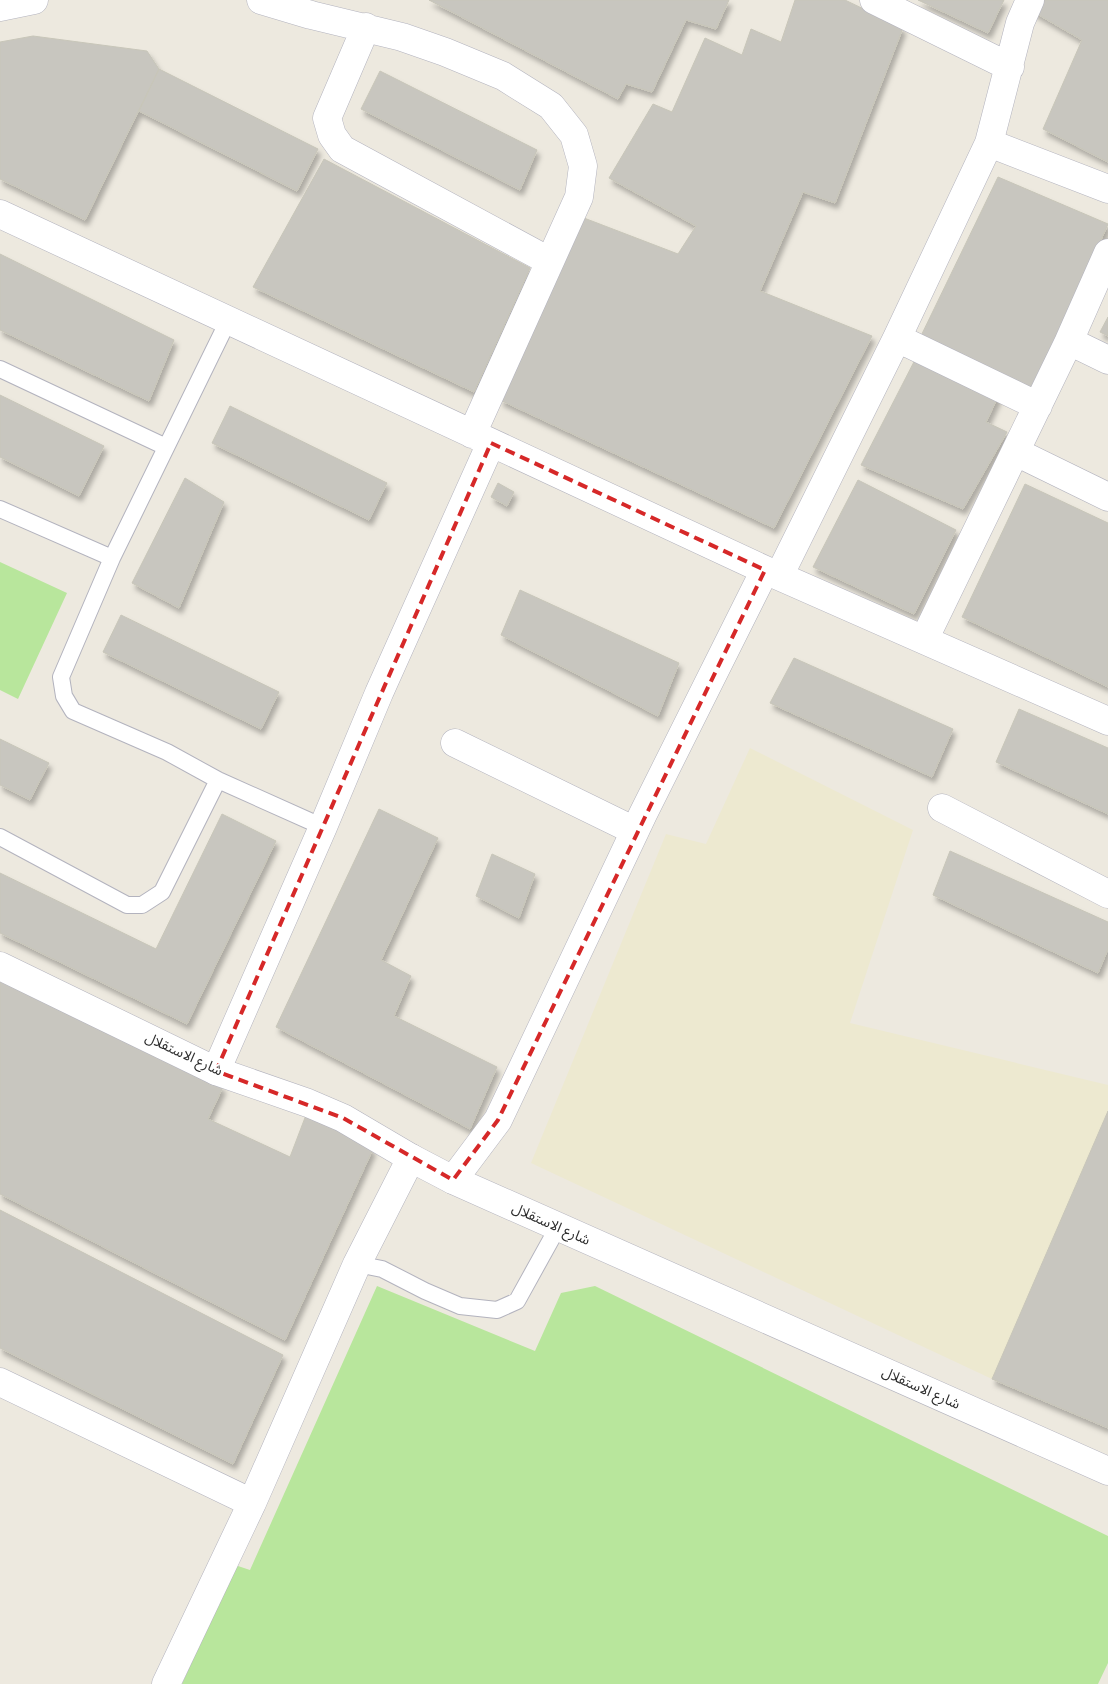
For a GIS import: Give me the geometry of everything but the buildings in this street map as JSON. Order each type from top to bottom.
[{"type":"street","points":[[216,1070],[380,693],[481,439],[549,261],[579,197],[583,166],[574,135],[551,106],[503,76],[411,40],[366,27],[311,15],[262,0]]},
{"type":"street","points":[[874,0],[1010,67]]},
{"type":"street","points":[[453,1180],[498,1120],[635,831],[897,338],[989,143],[1020,23],[1030,0]]},
{"type":"street","points":[[366,27],[327,118],[332,135],[342,149],[549,261]]},
{"type":"street","points":[[989,143],[1108,189]]},
{"type":"street","points":[[0,214],[772,573],[1108,721]]},
{"type":"street","points":[[924,640],[1038,406],[1108,253]]},
{"type":"street","points":[[897,338],[1038,406]]},
{"type":"street","points":[[1068,341],[1108,360]]},
{"type":"street","points":[[1016,452],[1108,497]]},
{"type":"street","points":[[455,743],[635,831]]},
{"type":"street","points":[[942,808],[1108,894]]},
{"type":"street","name":"شارع الاستقلال","points":[[0,966],[216,1070],[308,1103],[343,1118],[453,1180],[558,1228],[1108,1471]]},
{"type":"street","points":[[166,1684],[252,1502],[357,1264],[411,1158]]},
{"type":"street","points":[[0,1382],[252,1502]]},
{"type":"lane","points":[[228,320],[112,558],[62,677],[64,696],[74,711],[167,752],[218,780],[323,827]]},
{"type":"lane","points":[[0,369],[166,448]]},
{"type":"lane","points":[[0,509],[112,558]]},
{"type":"lane","points":[[0,837],[127,905],[142,905],[162,892],[218,780]]},
{"type":"lane","points":[[357,1264],[382,1269],[460,1306],[497,1310],[517,1300],[558,1228]]},
{"type":"highlighted area","points":[[491,443],[765,570],[498,1120],[453,1180],[343,1118],[216,1071]]},
{"type":"shaded area","points":[[750,748],[913,830],[850,1023],[1108,1085],[1108,1111],[992,1379],[531,1163],[666,834],[706,844]]},
{"type":"green space","points":[[0,562],[67,593],[18,699],[0,690]]},
{"type":"green space","points":[[377,1286],[535,1351],[561,1293],[595,1286],[1108,1536],[1108,1663],[1098,1684],[182,1684],[235,1565],[250,1570]]}]
